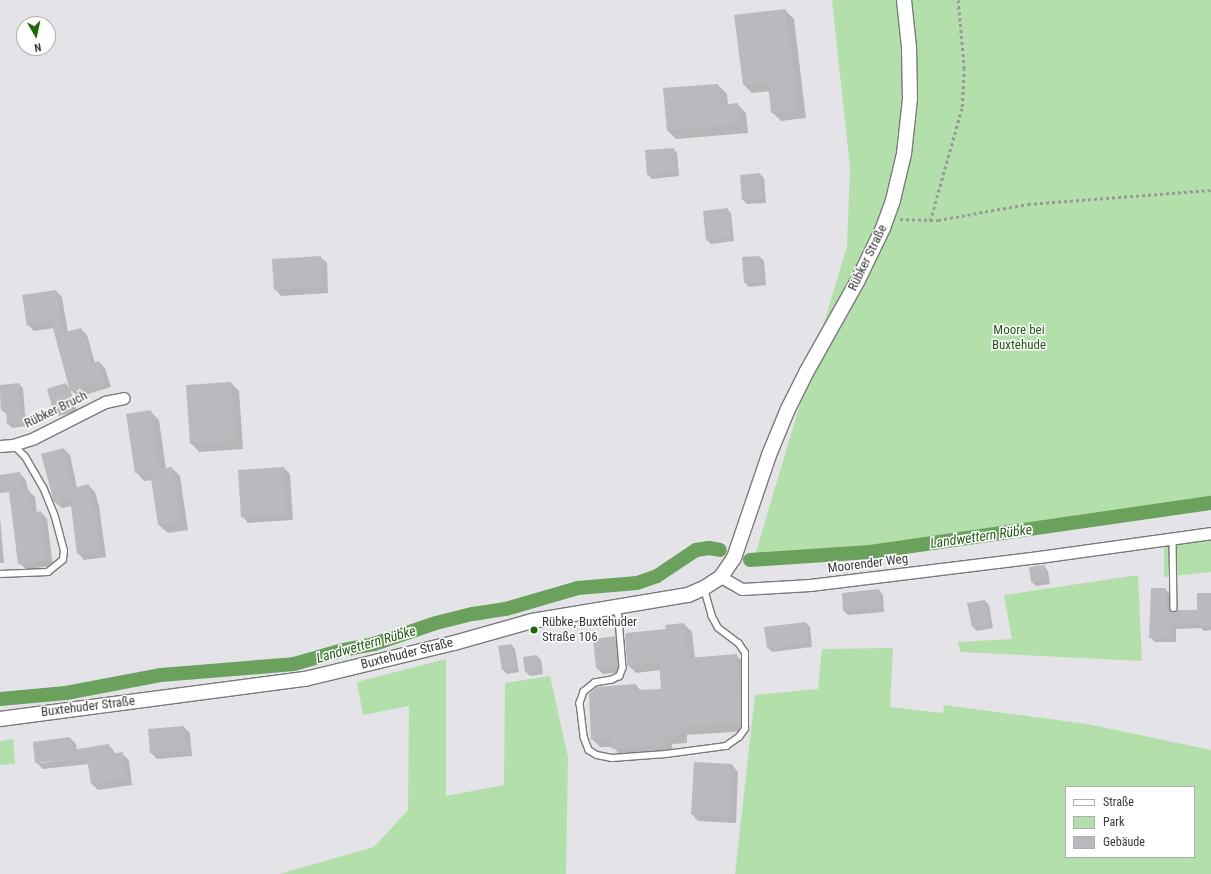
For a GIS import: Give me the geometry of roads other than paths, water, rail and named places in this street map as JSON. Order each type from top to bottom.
[{"type":"street","name":"Rübker Straße","points":[[754,497],[788,408],[858,280],[888,216],[901,169],[908,129],[910,76],[904,0]]},
{"type":"street","name":"Rübker Bruch","points":[[0,446],[13,445],[34,438],[105,402],[124,398]]},
{"type":"street","name":"Buxtehuder Straße","points":[[0,719],[305,679],[454,643],[532,621],[688,595],[704,588],[721,577],[734,558],[754,497]]},
{"type":"street","name":"Moorender Weg","points":[[721,577],[742,589],[810,585],[1039,557],[1211,533]]},
{"type":"lane","points":[[0,574],[48,572],[62,560],[64,550],[55,517],[43,488],[25,457],[13,445]]},
{"type":"lane","points":[[1173,538],[1174,608]]},
{"type":"lane","points":[[618,606],[623,668],[620,676],[595,683],[584,692],[580,703],[584,737],[589,750],[597,755],[612,758],[666,754],[726,746],[739,738],[746,729],[745,653],[739,644],[718,628],[712,618],[704,588]]},
{"type":"waterway","name":"Landwettern Rübke","points":[[750,560],[870,552],[1211,503]]},
{"type":"waterway","name":"Landwettern Rübke","points":[[0,699],[66,693],[161,675],[294,664],[343,650],[374,644],[436,623],[473,614],[506,609],[578,588],[637,583],[657,576],[696,550],[709,548],[720,550]]},
{"type":"place","name":"Rübke, Buxtehuder Straße 106","points":[[534,630]]},
{"type":"park label","name":"Moore bei Buxtehude","points":[[1019,338]]}]
